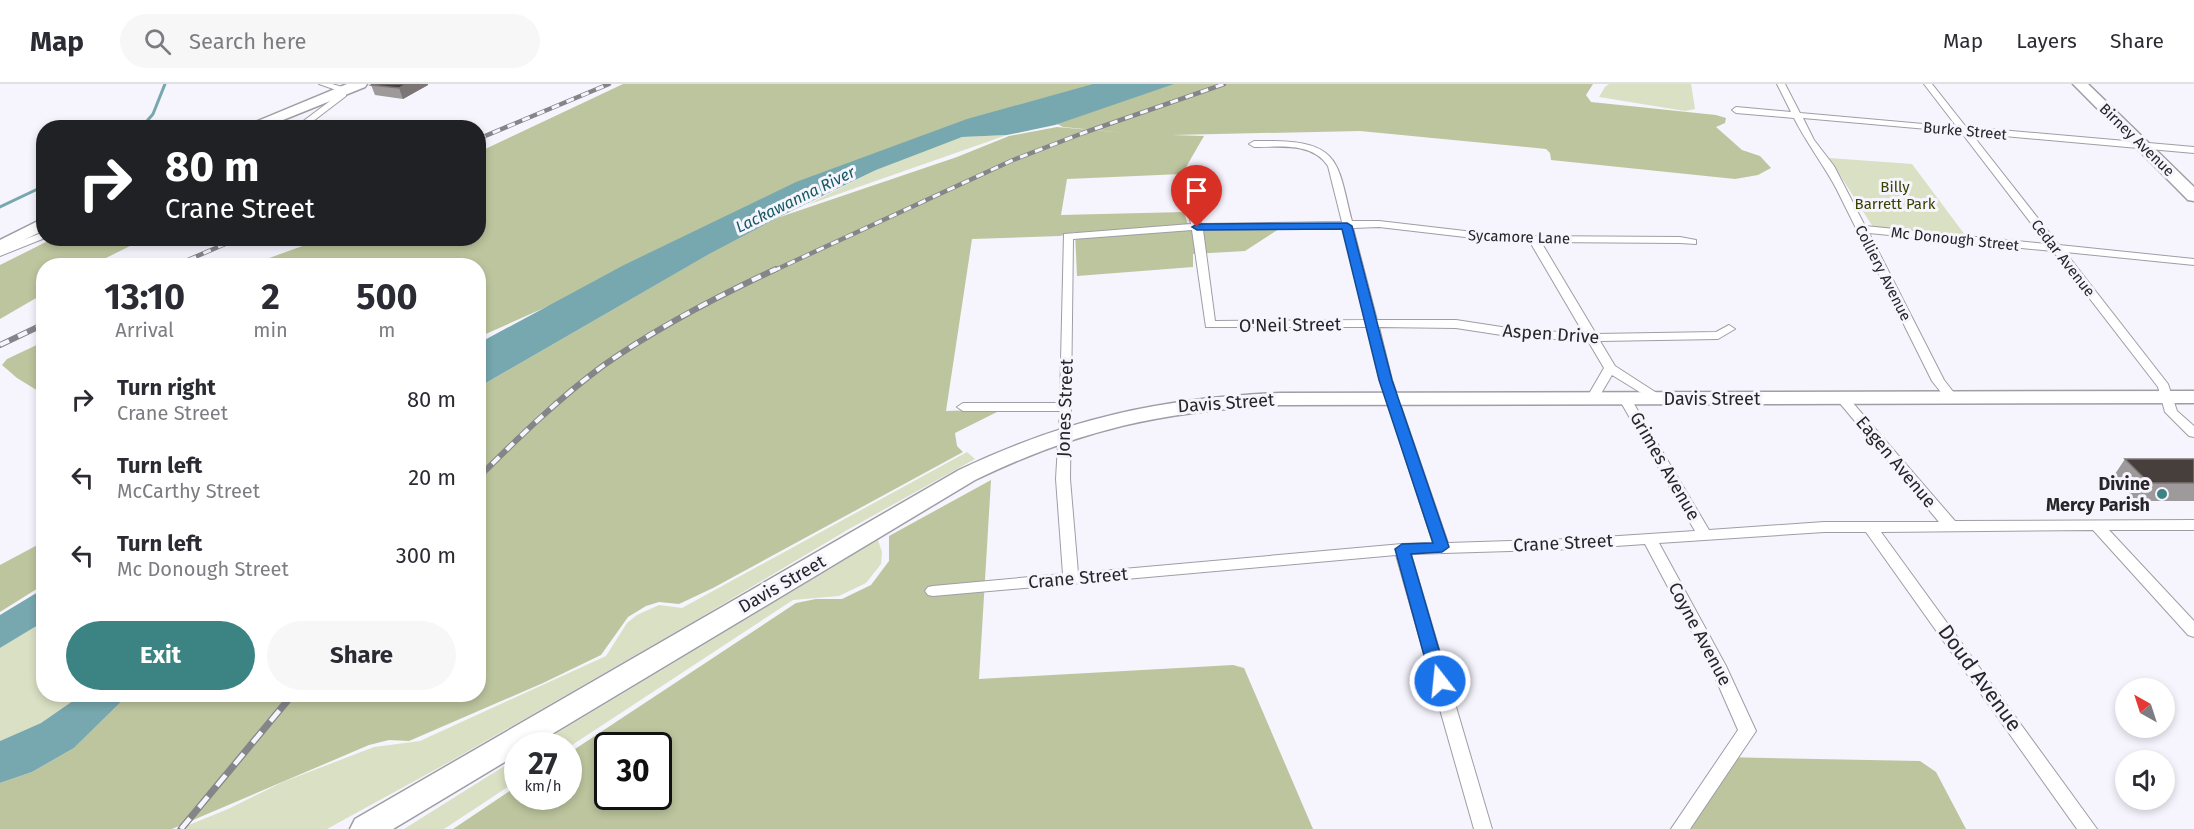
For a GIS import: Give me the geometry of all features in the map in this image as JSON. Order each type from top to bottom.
[{"type":"main road","points":[[268,120],[360,84]]},
{"type":"main road","name":"Birney Avenue","points":[[2080,84],[2194,196]]},
{"type":"main road","points":[[0,247],[36,227]]},
{"type":"main road","name":"Davis Street","points":[[366,829],[967,476],[1022,449],[1064,433],[1136,413],[1209,402],[1391,399],[2194,397]]},
{"type":"street","points":[[309,120],[342,96],[343,90],[323,84]]},
{"type":"street","name":"Colliery Avenue","points":[[1781,84],[1810,141],[1829,166],[1938,381],[1952,398]]},
{"type":"street","name":"Cedar Avenue","points":[[1928,84],[2164,387],[2171,412],[2194,433]]},
{"type":"street","name":"Burke Street","points":[[1736,110],[2194,150]]},
{"type":"street","points":[[1254,144],[1316,148],[1328,155],[1333,166],[1391,399],[1442,547]]},
{"type":"street","points":[[1186,177],[1197,227],[1347,226]]},
{"type":"street","name":"Sycamore Lane","points":[[1347,226],[1401,225],[1487,238],[1692,242]]},
{"type":"street","name":"Jones Street","points":[[1071,579],[1062,479],[1066,407],[1068,236],[1197,227]]},
{"type":"street","name":"O'Neil Street","points":[[1197,227],[1210,325],[1371,324]]},
{"type":"street","name":"Mc Donough Street","points":[[1860,230],[2194,262]]},
{"type":"street","points":[[0,253],[36,238]]},
{"type":"street","points":[[1534,240],[1610,368],[1660,399]]},
{"type":"street","name":"Aspen Drive","points":[[1371,324],[1456,324],[1508,332],[1591,338],[1718,335],[1729,329]]},
{"type":"street","points":[[1592,399],[1610,368]]},
{"type":"street","name":"Eagen Avenue","points":[[1842,398],[1951,526]]},
{"type":"street","name":"Grimes Avenue","points":[[1625,399],[1704,534]]},
{"type":"street","points":[[963,407],[1066,407]]},
{"type":"street","name":"Crane Street","points":[[933,591],[1402,549],[1573,544],[1824,527],[2194,525]]},
{"type":"street","points":[[2097,526],[2194,631]]},
{"type":"street","name":"Doud Avenue","points":[[1871,528],[2088,829]]},
{"type":"street","name":"Coyne Avenue","points":[[1649,538],[1718,666],[1747,731],[1680,829]]},
{"type":"street","points":[[1402,549],[1483,829]]},
{"type":"green space","points":[[623,84],[1112,84],[1052,100],[724,228],[486,334],[486,258],[269,258],[303,246],[486,246],[486,149]]},
{"type":"green space","points":[[1172,84],[1593,84],[1586,95],[1591,102],[1716,115],[1726,118],[1725,123],[1716,127],[1742,150],[1760,156],[1771,168],[1758,175],[1735,179],[1551,160],[1550,153],[1546,149],[1360,131],[1172,135],[1204,136],[1182,174],[1067,179],[1061,215],[1184,212],[1190,231],[1279,229],[1245,251],[1193,254],[1193,267],[1077,276],[1075,232],[1060,236],[972,239],[946,411],[1003,409],[955,433],[957,446],[963,452],[713,588],[679,604],[659,602],[646,606],[628,617],[601,655],[543,683],[409,741],[389,740],[369,745],[172,829],[0,829],[0,783],[32,772],[74,748],[121,702],[486,702],[486,383],[721,247],[777,218],[957,157],[1009,136],[1057,127],[1126,133],[1063,127],[1057,124]]},
{"type":"green space","points":[[1609,84],[1691,84],[1695,109],[1685,111],[1599,97]]},
{"type":"green space","points":[[1007,135],[807,205],[876,170],[943,143],[962,137]]},
{"type":"green space","name":"Billy Barrett Park","points":[[1829,158],[1912,164],[1965,235],[1873,227]]},
{"type":"green space","points":[[38,246],[130,246],[106,258],[36,258],[36,298],[0,319],[0,265]]},
{"type":"green space","points":[[36,345],[36,390],[2,365],[7,359]]},
{"type":"green space","points":[[967,452],[975,459],[849,529],[451,761],[327,829],[179,829],[228,809],[283,782],[374,747],[420,741],[606,656],[627,623],[637,615],[659,605],[682,608]]},
{"type":"green space","points":[[991,480],[979,679],[1233,665],[1244,668],[1313,829],[453,829],[504,795],[504,810],[582,810],[582,744],[594,736],[594,810],[672,810],[672,732],[601,732],[796,603],[816,599],[842,599],[871,585],[889,561],[889,536]]},
{"type":"green space","points":[[878,540],[882,552],[881,564],[866,583],[839,596],[793,600],[582,738],[582,732],[559,732]]},
{"type":"green space","points":[[36,546],[36,589],[0,612],[0,565]]},
{"type":"green space","points":[[36,626],[36,702],[72,702],[41,723],[0,741],[0,648]]},
{"type":"green space","points":[[1720,757],[1920,761],[1936,772],[1966,829],[1670,829]]},
{"type":"green space","points":[[504,766],[504,790],[444,829],[404,829]]},
{"type":"water","name":"Lackawanna River","points":[[1093,84],[1174,84],[1055,125],[1007,135],[962,137],[876,170],[711,253],[486,383],[486,339],[624,265],[796,182],[967,119]]},
{"type":"water","points":[[36,593],[36,626],[0,648],[0,615]]},
{"type":"water","points":[[71,702],[121,702],[74,748],[32,772],[0,783],[0,741],[41,723]]},
{"type":"building","points":[[407,84],[399,88],[371,85]]},
{"type":"building","points":[[2125,459],[2194,459],[2194,483],[2149,483]]},
{"type":"waterway","points":[[148,120],[153,114],[165,84]]},
{"type":"waterway","points":[[0,207],[36,190]]},
{"type":"railway","points":[[486,136],[609,84]]},
{"type":"railway","points":[[773,271],[1013,160],[1224,84]]},
{"type":"railway","points":[[193,258],[220,246]]},
{"type":"railway","points":[[486,470],[555,405],[604,365],[688,313],[776,269]]},
{"type":"railway","points":[[0,345],[36,328]]},
{"type":"railway","points":[[181,829],[286,702]]},
{"type":"place","name":"Divine Mercy Parish","points":[[2162,494]]},
{"type":"route","points":[[1197,227],[1347,226],[1391,399],[1442,547],[1402,549],[1440,681]]}]
